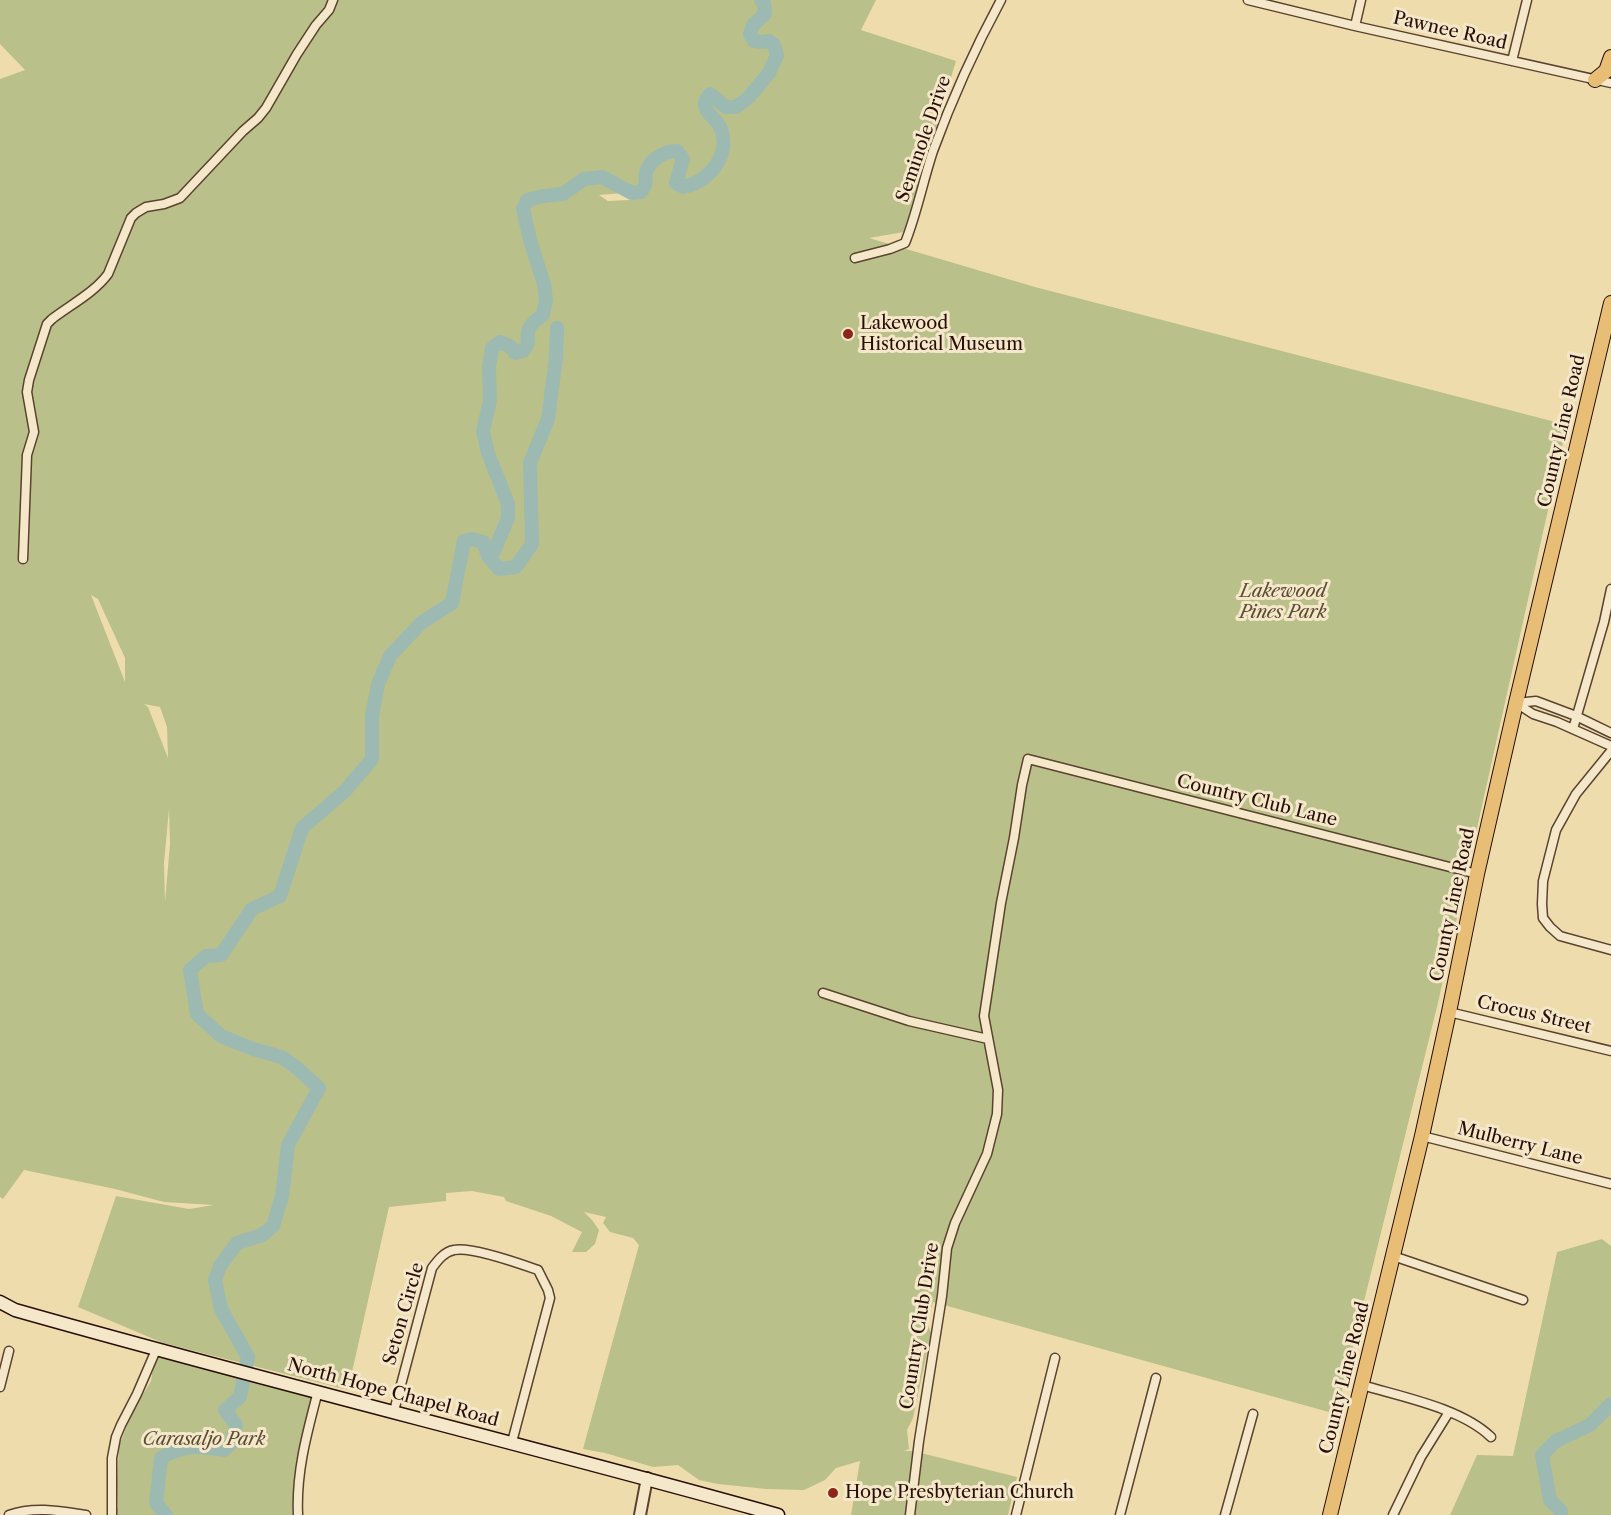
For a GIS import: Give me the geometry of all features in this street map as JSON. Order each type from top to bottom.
[{"type":"main road","points":[[1595,80],[1606,71],[1611,57]]},
{"type":"main road","name":"County Line Road","points":[[1330,1515],[1422,1136],[1477,874],[1611,303]]},
{"type":"main road","name":"North Hope Chapel Road","points":[[0,1302],[15,1310],[156,1350],[512,1442],[778,1515]]},
{"type":"street","points":[[23,559],[27,455],[34,432],[27,392],[47,324],[104,280],[131,218],[136,213],[146,207],[180,198],[258,118],[316,25],[329,10],[333,0]]},
{"type":"street","name":"Seminole Drive","points":[[855,258],[905,243],[934,148],[969,60],[1001,0]]},
{"type":"street","name":"Pawnee Road","points":[[1248,0],[1611,83]]},
{"type":"street","points":[[1355,26],[1361,0]]},
{"type":"street","points":[[1512,62],[1527,0]]},
{"type":"street","points":[[1573,729],[1607,623],[1611,590]]},
{"type":"street","points":[[1516,703],[1536,701],[1611,732]]},
{"type":"street","points":[[1516,703],[1533,714],[1557,722],[1611,748],[1576,794],[1556,830],[1543,881],[1542,904],[1543,918],[1560,936],[1611,950]]},
{"type":"street","name":"Country Club Lane","points":[[1028,759],[1477,874]]},
{"type":"street","name":"Country Club Drive","points":[[910,1515],[947,1248],[955,1223],[987,1154],[997,1114],[998,1089],[984,1016],[1001,903],[1028,759]]},
{"type":"street","points":[[823,993],[909,1021],[988,1039]]},
{"type":"street","name":"Crocus Street","points":[[1449,1012],[1611,1050]]},
{"type":"street","name":"Mulberry Lane","points":[[1422,1136],[1611,1184]]},
{"type":"street","name":"Seton Circle","points":[[394,1411],[432,1268],[438,1259],[448,1252],[464,1249],[518,1263],[538,1270],[550,1298],[512,1442]]},
{"type":"street","points":[[1393,1256],[1523,1300]]},
{"type":"street","points":[[0,1387],[9,1350]]},
{"type":"street","points":[[112,1515],[112,1458],[116,1437],[156,1350]]},
{"type":"street","points":[[1016,1515],[1055,1358]]},
{"type":"street","points":[[1120,1515],[1156,1378]]},
{"type":"street","points":[[1362,1385],[1449,1412],[1481,1427],[1491,1437]]},
{"type":"street","points":[[298,1515],[298,1481],[302,1455],[318,1391]]},
{"type":"street","points":[[1393,1515],[1421,1457],[1449,1412]]},
{"type":"street","points":[[1225,1515],[1253,1414]]},
{"type":"street","points":[[640,1515],[647,1478]]},
{"type":"street","points":[[9,1515],[27,1510],[86,1515]]},
{"type":"green space","name":"Lakewood Pines Park","points":[[0,0],[876,0],[861,30],[956,61],[904,232],[869,238],[1035,287],[1567,425],[1437,1007],[1336,1414],[933,1302],[927,1323],[931,1333],[913,1418],[907,1430],[909,1449],[904,1451],[913,1451],[1017,1477],[1008,1515],[851,1515],[860,1461],[836,1468],[825,1480],[804,1490],[766,1489],[699,1480],[678,1465],[653,1467],[583,1449],[639,1245],[633,1238],[610,1232],[603,1223],[606,1217],[584,1212],[599,1230],[595,1244],[586,1252],[572,1252],[582,1232],[551,1216],[506,1201],[504,1197],[472,1191],[446,1193],[446,1201],[389,1207],[348,1390],[163,1343],[78,1307],[116,1196],[189,1209],[214,1205],[164,1202],[24,1170],[3,1199],[0,1197],[0,79],[25,70],[0,44]],"holes":[[[636,192],[629,200],[608,201],[599,195]],[[91,595],[98,599],[125,658],[125,682]],[[144,704],[160,707],[167,727],[168,758],[148,707]],[[169,809],[170,844],[165,902],[164,863]]]},
{"type":"green space","points":[[1602,1239],[1611,1246],[1611,1515],[1450,1515],[1477,1455],[1513,1456],[1557,1252]]},
{"type":"green space","name":"Carasaljo Park","points":[[156,1350],[318,1391],[304,1443],[298,1515],[112,1515],[113,1505],[118,1508],[119,1446],[131,1415],[151,1381]]},
{"type":"waterway","points":[[488,556],[494,551],[508,518],[508,504],[488,453],[483,431],[490,400],[489,367],[492,348],[500,342],[510,346],[515,353],[523,351],[528,343],[532,323],[543,315],[546,300],[544,284],[523,209],[527,200],[563,194],[584,179],[602,177],[632,193],[641,192],[646,184],[646,173],[650,164],[658,157],[672,151],[677,151],[683,159],[676,183],[683,187],[693,184],[709,173],[720,157],[723,139],[720,126],[706,109],[706,100],[710,94],[726,107],[736,107],[748,98],[769,73],[777,55],[774,45],[769,41],[754,41],[750,34],[753,25],[765,14],[761,0]]},
{"type":"waterway","points":[[166,1515],[156,1503],[161,1458],[184,1448],[224,1450],[231,1444],[236,1425],[225,1410],[240,1397],[248,1357],[221,1309],[215,1280],[220,1266],[237,1243],[262,1235],[273,1226],[282,1196],[288,1145],[319,1088],[282,1057],[253,1049],[221,1036],[197,1014],[190,970],[206,956],[221,955],[252,909],[280,896],[302,828],[345,791],[372,759],[372,716],[378,684],[390,656],[421,623],[452,603],[464,541],[472,539],[483,542],[488,556],[499,569],[516,567],[532,544],[530,463],[548,419],[556,358],[557,328]]},
{"type":"waterway","points":[[1561,1515],[1561,1511],[1550,1500],[1542,1455],[1556,1441],[1590,1425],[1611,1404]]},
{"type":"place","name":"Lakewood Historical Museum","points":[[848,334]]},
{"type":"place","name":"Hope Presbyterian Church","points":[[833,1493]]}]
